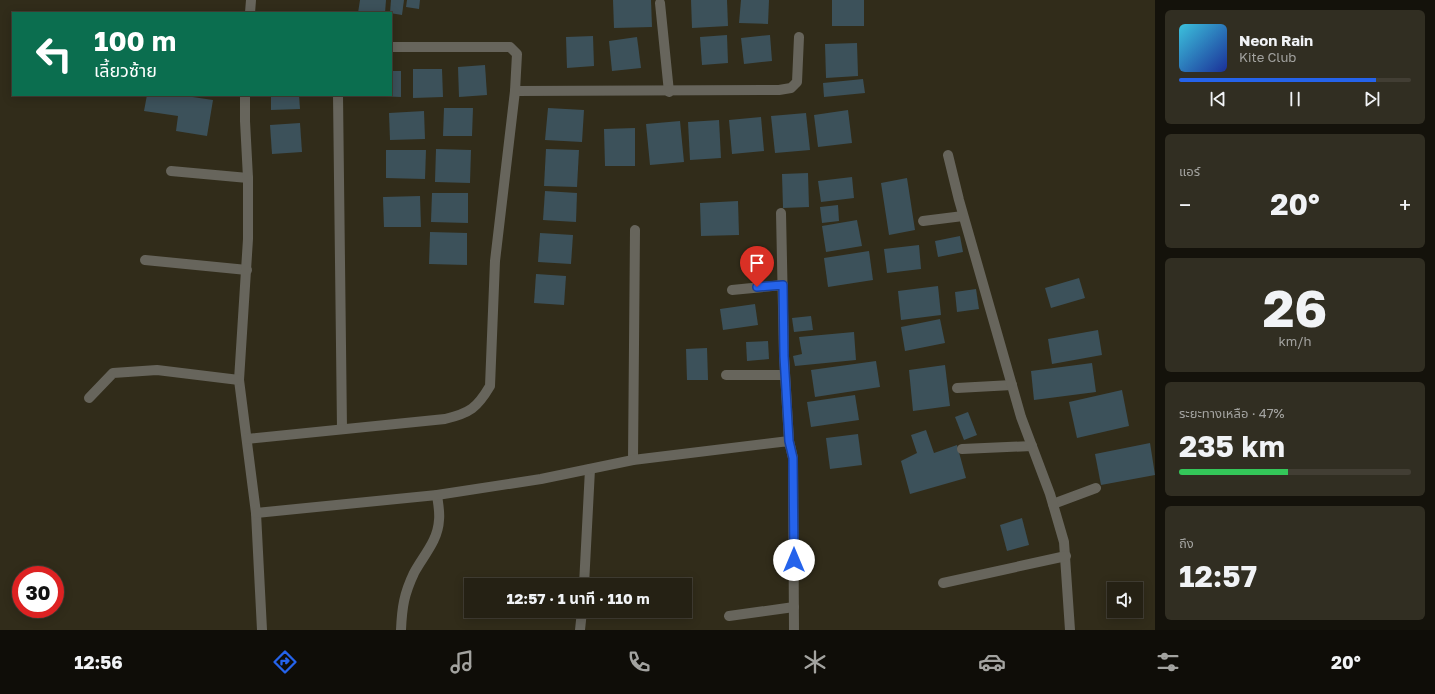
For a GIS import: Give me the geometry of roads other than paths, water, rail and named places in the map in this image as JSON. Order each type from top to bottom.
[{"type":"street","points":[[250,12],[251,0]]},
{"type":"street","points":[[660,3],[669,92]]},
{"type":"street","points":[[515,91],[669,92],[779,90],[791,88],[797,82],[799,37]]},
{"type":"street","points":[[247,439],[445,419],[462,415],[470,411],[482,400],[490,386],[495,261],[515,91],[517,54],[510,48],[392,47]]},
{"type":"street","points":[[245,96],[244,121],[248,178],[247,270],[240,380],[256,513],[262,630]]},
{"type":"street","points":[[338,96],[342,429]]},
{"type":"street","points":[[948,155],[963,216],[1021,417],[1053,504],[1064,542],[1070,630]]},
{"type":"street","points":[[171,171],[248,178]]},
{"type":"street","points":[[781,213],[785,375],[789,441],[793,458],[794,630]]},
{"type":"street","points":[[923,221],[963,216]]},
{"type":"street","points":[[633,460],[635,230]]},
{"type":"street","points":[[145,260],[247,270]]},
{"type":"street","points":[[732,290],[783,285]]},
{"type":"street","points":[[89,398],[113,373],[157,370],[240,380]]},
{"type":"street","points":[[726,375],[785,375]]},
{"type":"street","points":[[957,388],[1012,385]]},
{"type":"street","points":[[256,513],[437,495],[590,469],[633,460],[789,441]]},
{"type":"street","points":[[962,449],[1032,446]]},
{"type":"street","points":[[584,578],[590,469]]},
{"type":"street","points":[[1053,504],[1096,488]]},
{"type":"street","points":[[401,630],[402,604],[406,589],[432,544],[440,521],[437,495]]},
{"type":"street","points":[[943,583],[1066,556]]},
{"type":"street","points":[[729,616],[794,606]]},
{"type":"street","points":[[580,630],[581,618]]}]
